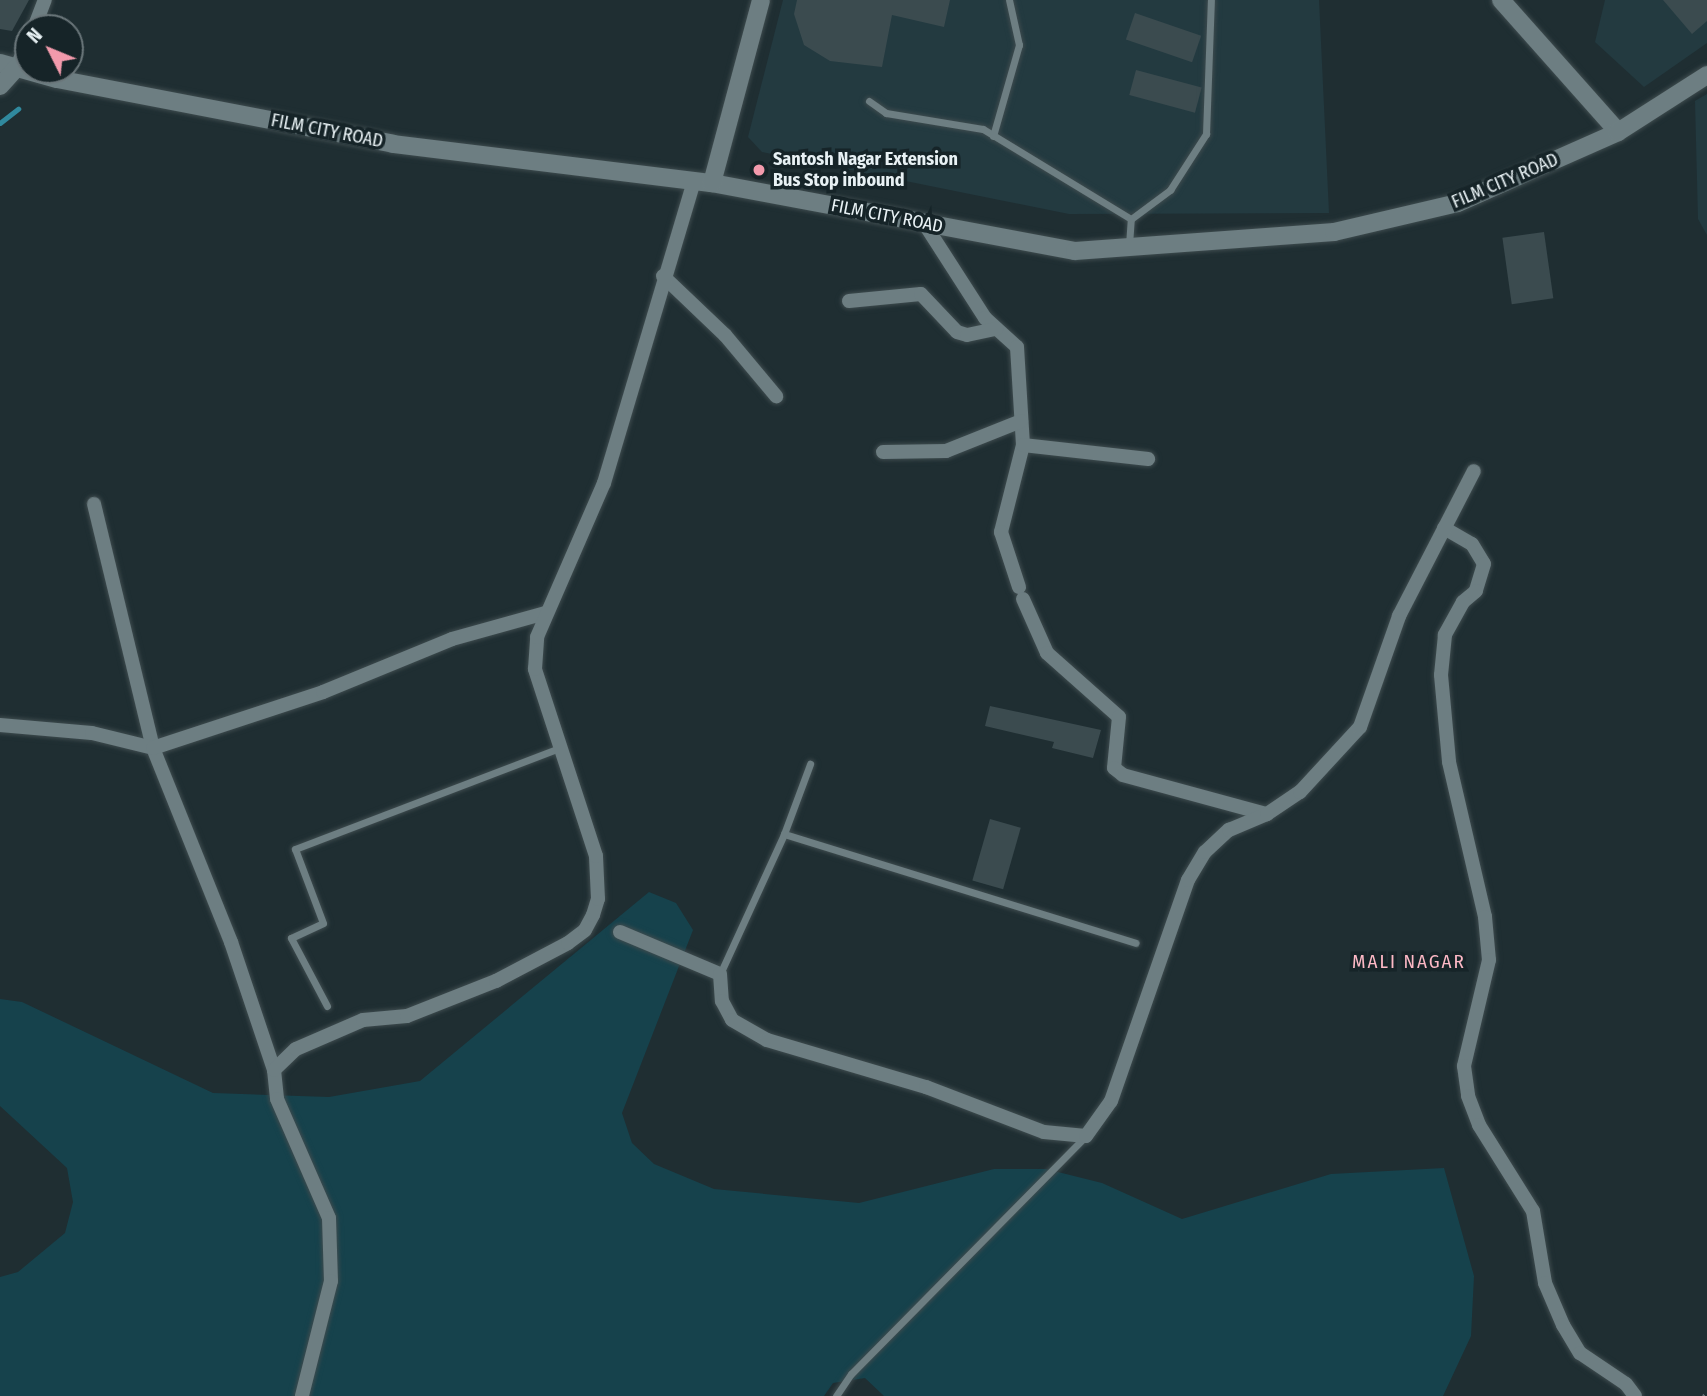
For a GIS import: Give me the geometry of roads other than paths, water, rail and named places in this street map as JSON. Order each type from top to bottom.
[{"type":"street","points":[[274,1070],[296,1049],[363,1020],[407,1016],[451,1002],[585,930],[598,899],[596,856],[535,669],[537,637],[545,613],[604,483],[663,276],[703,182],[761,0]]},
{"type":"street","points":[[1501,0],[1618,132]]},
{"type":"street","points":[[0,86],[8,66]]},
{"type":"street","name":"FILM CITY ROAD","points":[[8,66],[393,144],[703,182],[1075,251],[1334,232],[1458,203],[1618,132],[1707,75]]},
{"type":"street","points":[[924,223],[996,329],[1011,338],[1017,347],[1023,445],[1001,532],[1021,593],[1047,653],[1119,717],[1114,768],[1123,775],[1267,814]]},
{"type":"street","points":[[663,276],[725,335],[776,396]]},
{"type":"street","points":[[849,301],[921,294],[957,332],[967,335],[996,329]]},
{"type":"street","points":[[883,452],[946,451],[1021,421]]},
{"type":"street","points":[[1023,445],[1148,459]]},
{"type":"street","points":[[620,932],[720,974],[722,1001],[732,1020],[767,1040],[926,1087],[1044,1132],[1086,1136],[1111,1101],[1188,880],[1205,852],[1229,830],[1267,814],[1300,792],[1360,727],[1399,616],[1474,471]]},
{"type":"street","points":[[94,504],[153,748],[231,942],[274,1070],[276,1099],[329,1218],[331,1281],[302,1396]]},
{"type":"street","points":[[1444,528],[1472,544],[1484,565],[1476,591],[1464,602],[1445,635],[1441,675],[1449,762],[1485,917],[1489,960],[1465,1055],[1468,1096],[1479,1125],[1533,1211],[1545,1283],[1563,1325],[1580,1353],[1626,1384],[1635,1396]]},
{"type":"street","points":[[0,725],[92,733],[153,748],[323,692],[452,639],[545,613]]},
{"type":"lane","points":[[993,136],[1019,45],[1009,0]]},
{"type":"lane","points":[[1129,246],[1131,219],[1170,190],[1206,134],[1211,0]]},
{"type":"lane","points":[[869,101],[886,113],[984,130],[1131,219]]},
{"type":"lane","points":[[327,1006],[291,938],[323,923],[295,849],[559,748]]},
{"type":"lane","points":[[720,974],[784,834],[810,764]]},
{"type":"lane","points":[[784,834],[1136,943]]},
{"type":"lane","points":[[836,1396],[851,1374],[1086,1136]]},
{"type":"waterway","points":[[0,123],[18,109]]},
{"type":"place","name":"Santosh Nagar Extension Bus Stop inbound","points":[[759,170]]},
{"type":"district","name":"MALI NAGAR","points":[[1409,962]]}]
